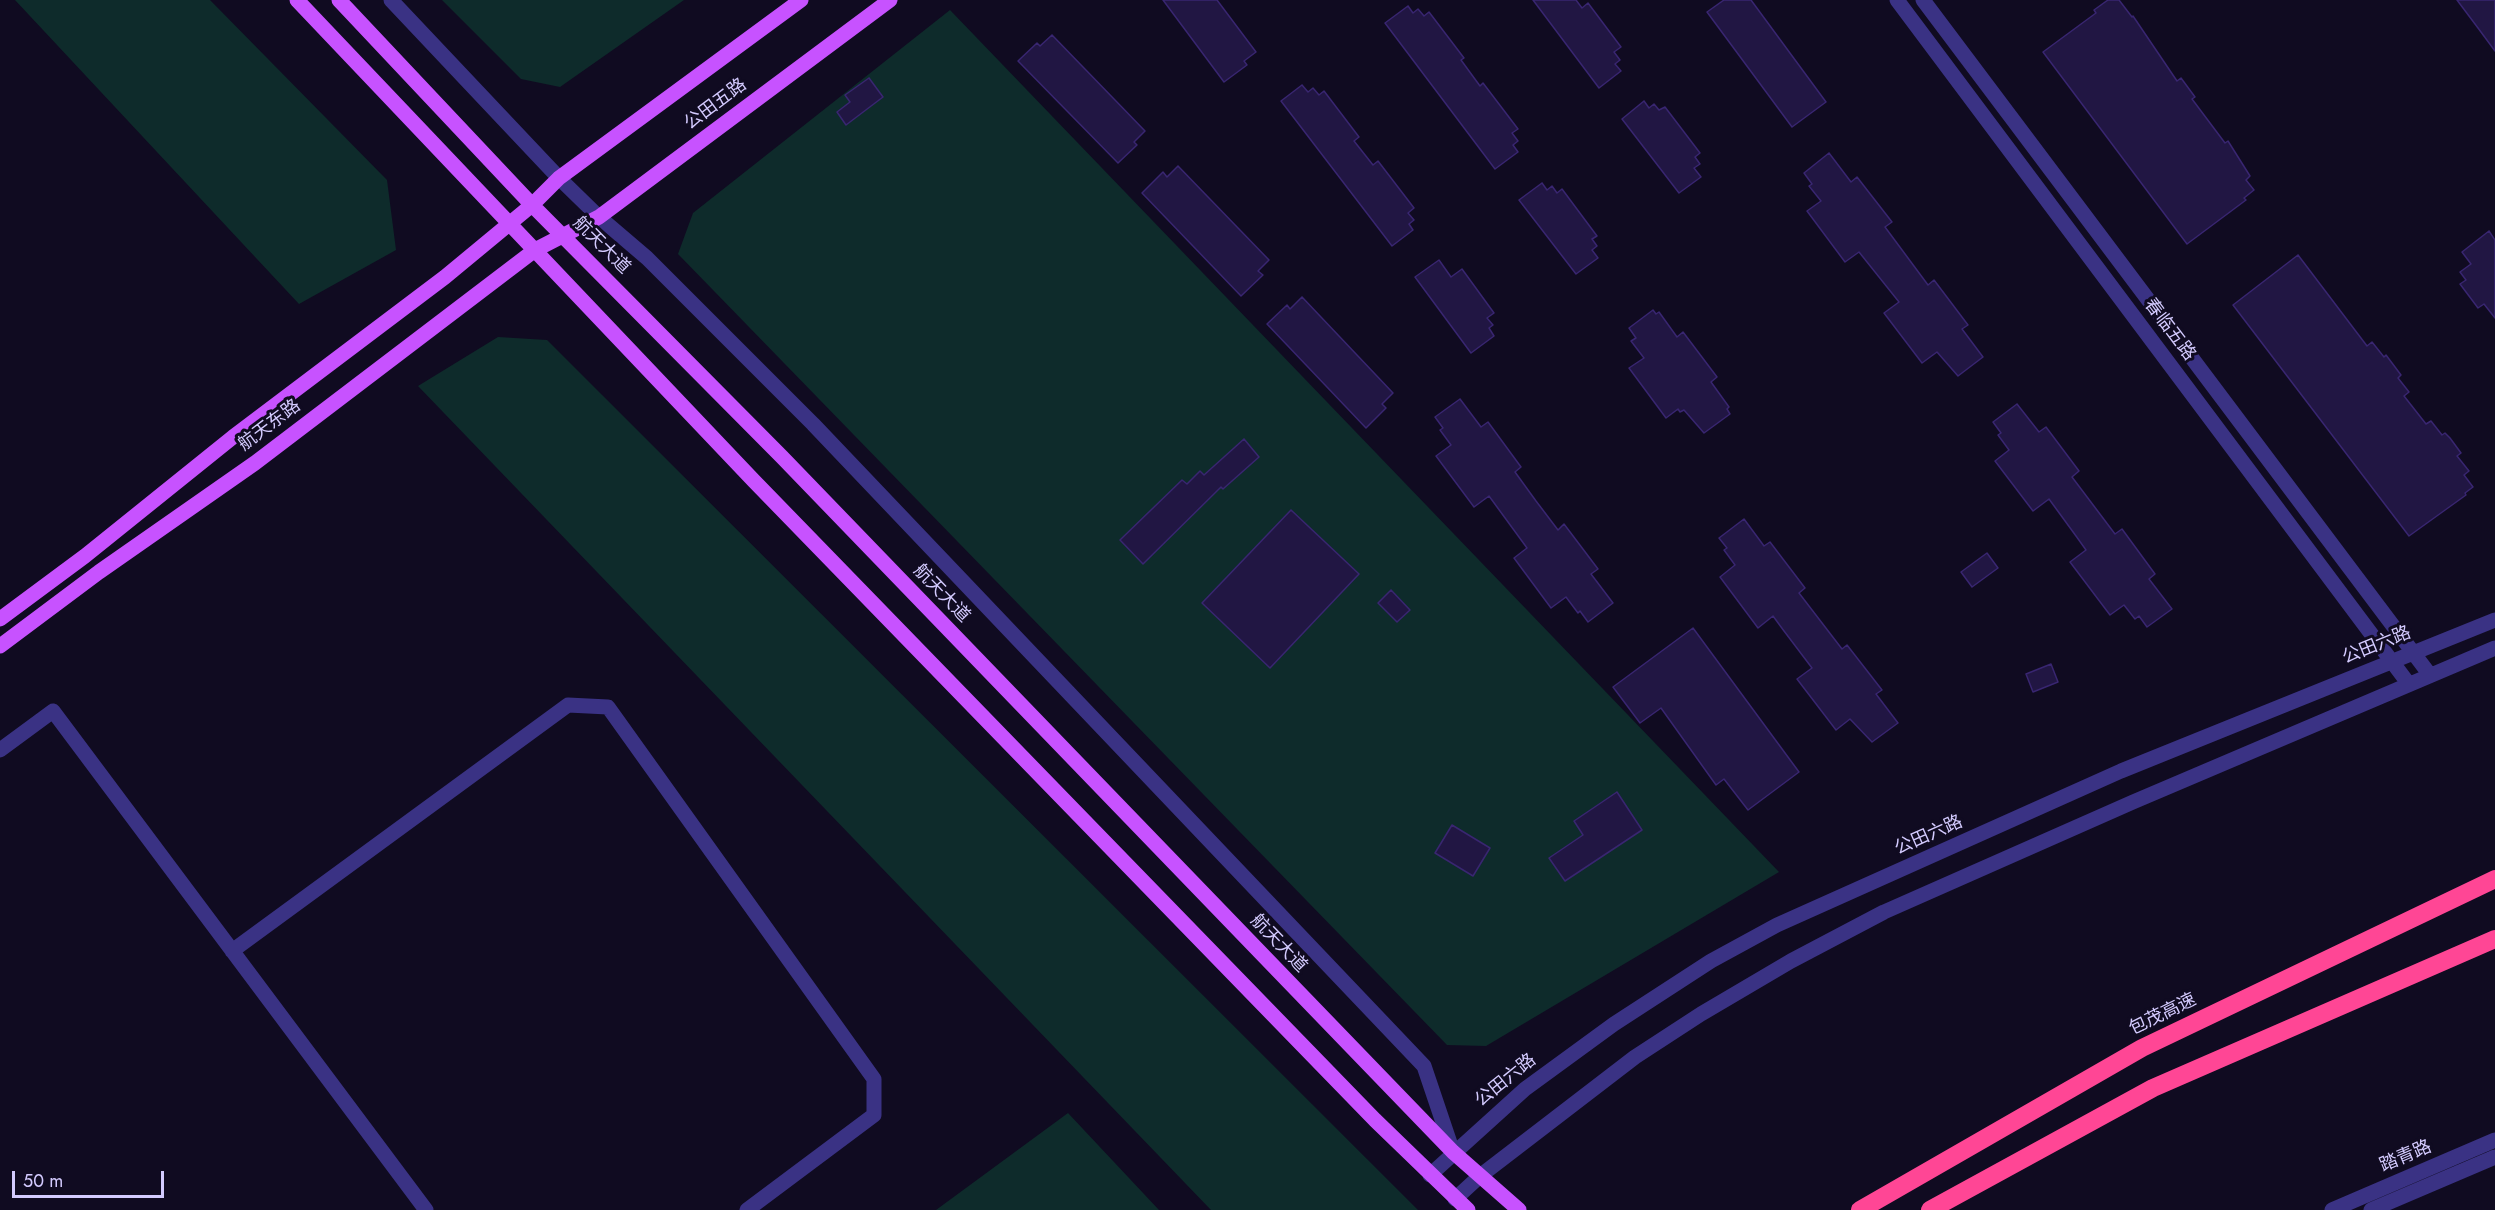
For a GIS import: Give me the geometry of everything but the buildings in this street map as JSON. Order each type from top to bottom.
[{"type":"highway","name":"包茂高速","points":[[1860,1210],[2142,1048],[2495,879]]},
{"type":"highway","points":[[1930,1210],[2153,1088],[2495,939]]},
{"type":"main road","points":[[297,0],[754,481],[1430,1175],[1468,1210]]},
{"type":"main road","name":"航天大道","points":[[339,0],[532,206],[783,457],[1453,1152],[1519,1210]]},
{"type":"main road","name":"公田五路","points":[[532,206],[559,178],[801,0]]},
{"type":"main road","name":"公田五路","points":[[563,236],[598,217],[890,0]]},
{"type":"main road","name":"航天东路","points":[[0,619],[85,556],[233,437],[445,277],[532,206]]},
{"type":"main road","name":"航天东路","points":[[0,646],[99,572],[255,463],[535,250],[563,236]]},
{"type":"street","points":[[391,0],[559,178],[598,217],[647,258],[813,424],[1424,1066],[1453,1152]]},
{"type":"street","name":"春临五路","points":[[1897,0],[2408,683]]},
{"type":"street","name":"春临五路","points":[[1923,0],[2430,675]]},
{"type":"street","name":"公田六路","points":[[1430,1175],[1525,1089],[1614,1024],[1711,960],[1777,925],[2121,771],[2495,621]]},
{"type":"street","points":[[1455,1199],[1480,1176],[1644,1051],[1791,961],[1873,917],[2408,683],[2495,648]]},
{"type":"street","points":[[232,951],[568,705],[608,707],[874,1079],[874,1115],[747,1210]]},
{"type":"street","points":[[0,750],[53,711],[426,1210]]},
{"type":"street","name":"踏青路","points":[[2332,1210],[2495,1140]]},
{"type":"street","name":"踏青路","points":[[2371,1210],[2495,1157]]},
{"type":"green space","points":[[15,0],[210,0],[387,180],[396,250],[299,304]]},
{"type":"green space","points":[[442,0],[684,0],[560,87],[521,79]]},
{"type":"green space","points":[[950,10],[1779,872],[1486,1046],[1447,1045],[678,254],[693,213]]},
{"type":"green space","points":[[498,337],[547,340],[1418,1210],[1211,1210],[418,386]]},
{"type":"green space","points":[[1068,1113],[1159,1210],[936,1210]]}]
